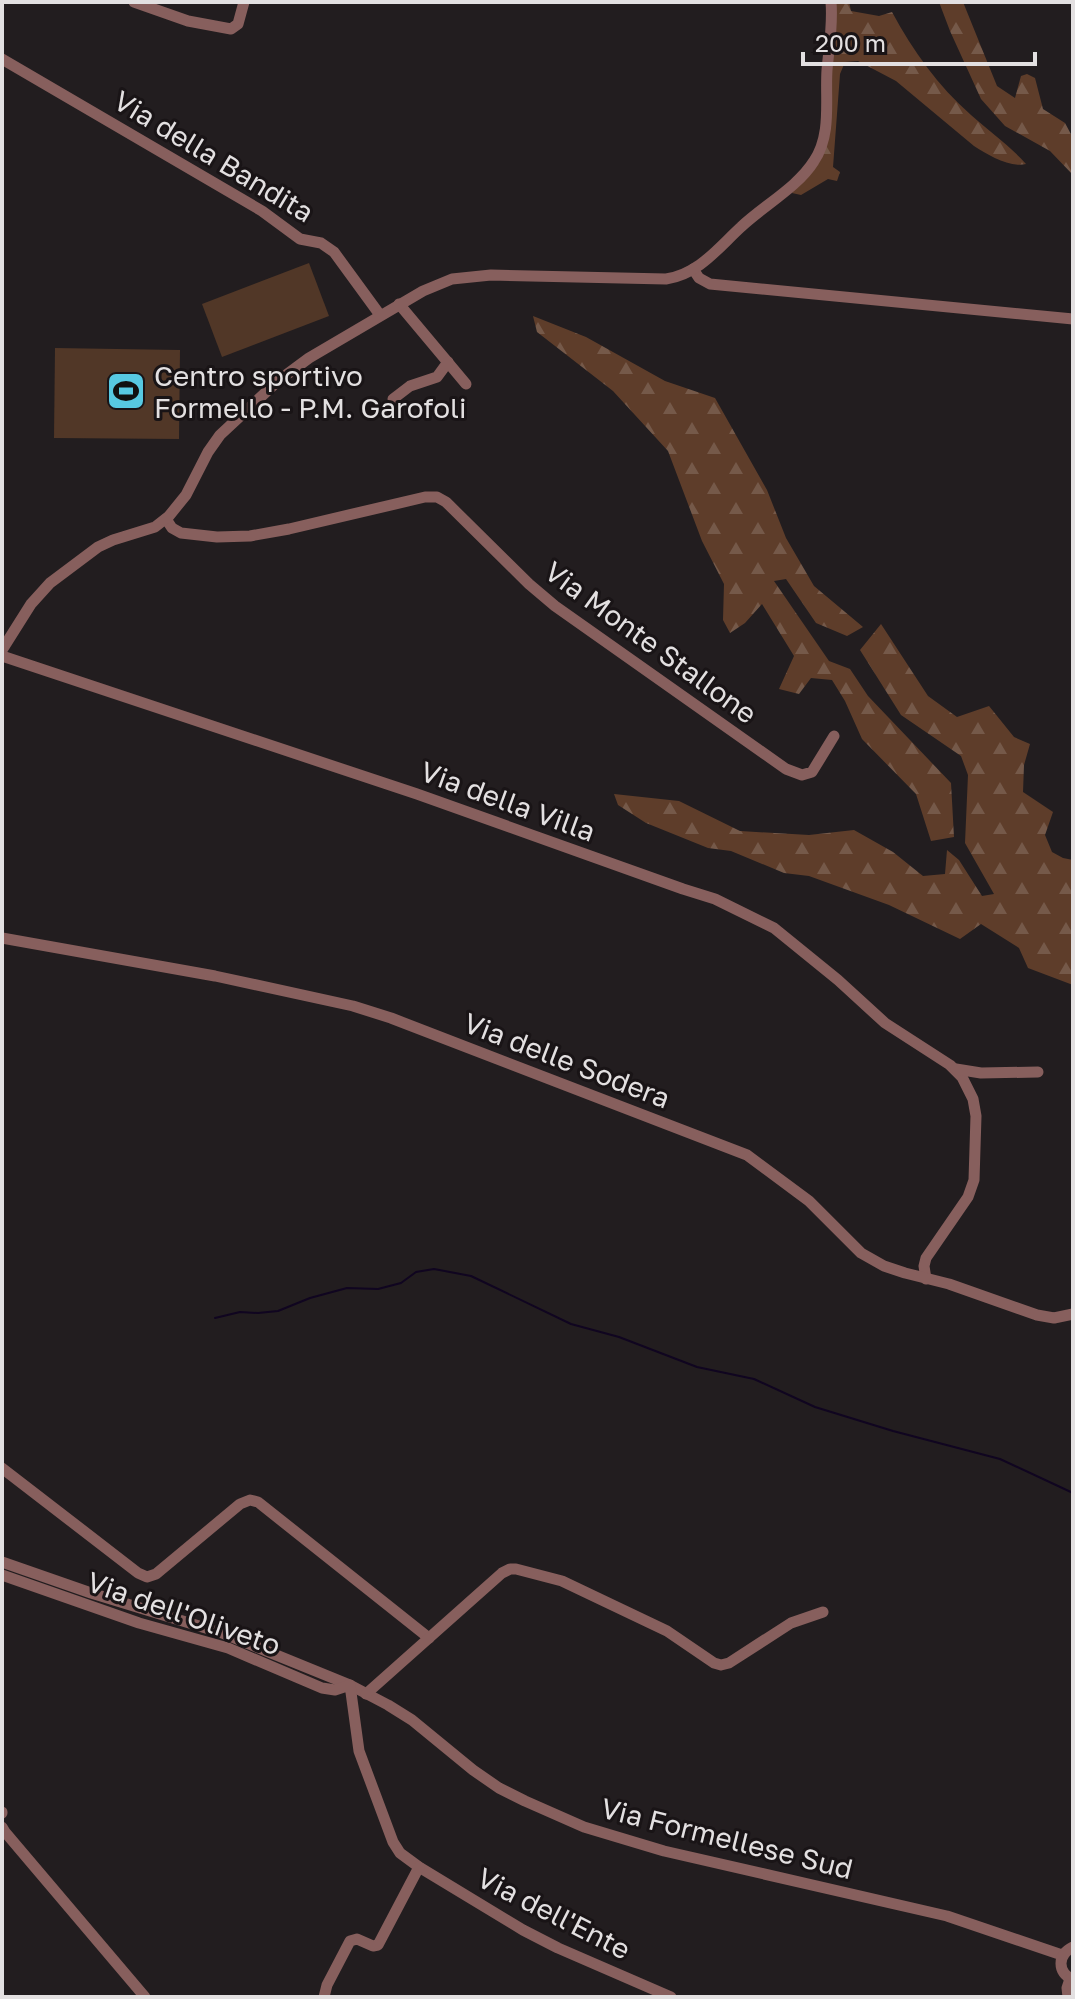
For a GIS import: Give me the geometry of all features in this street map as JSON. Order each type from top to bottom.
[{"type":"street","points":[[134,2],[196,24],[228,29],[238,24],[244,2]]},
{"type":"street","points":[[2,653],[29,607],[50,583],[98,547],[155,527],[166,519],[186,495],[213,444],[227,427],[278,381],[300,363],[399,304],[433,286],[457,278],[491,275],[661,279],[682,275],[709,259],[816,159],[826,124],[831,2]]},
{"type":"street","name":"Via della Bandita","points":[[2,59],[262,211],[300,239],[324,244],[341,260],[380,315]]},
{"type":"street","points":[[693,269],[699,278],[710,284],[1073,319]]},
{"type":"street","points":[[399,304],[466,384]]},
{"type":"street","points":[[393,399],[411,386],[437,377],[448,362]]},
{"type":"street","name":"Via Monte Stallone","points":[[166,519],[172,528],[181,533],[217,537],[250,536],[425,497],[437,497],[446,502],[555,606],[786,769],[809,774],[834,736]]},
{"type":"street","name":"Via della Villa","points":[[2,653],[715,899],[765,922],[783,934],[885,1023],[956,1069],[981,1073],[1038,1072]]},
{"type":"street","name":"Via delle Sodera","points":[[2,938],[215,976],[353,1006],[391,1018],[740,1151],[809,1201],[864,1255],[891,1269],[949,1284],[1037,1315],[1054,1318],[1073,1314]]},
{"type":"street","points":[[926,1279],[924,1266],[928,1253],[967,1199],[974,1180],[975,1108],[967,1085],[956,1069]]},
{"type":"street","points":[[2,1468],[147,1577],[156,1574],[240,1504],[250,1500],[258,1502],[429,1638]]},
{"type":"street","name":"Via Formellese Sud","points":[[2,1562],[222,1633],[350,1685],[412,1720],[499,1788],[584,1827],[664,1851],[943,1915],[1062,1955]]},
{"type":"street","points":[[366,1694],[502,1573],[513,1569],[568,1583],[667,1631],[718,1664],[732,1661],[795,1621],[823,1612]]},
{"type":"street","name":"Via dell'Oliveto","points":[[2,1575],[139,1623],[228,1648],[322,1688],[335,1690],[350,1685]]},
{"type":"street","name":"Via dell'Ente","points":[[350,1685],[358,1747],[399,1852],[538,1938],[671,1997]]},
{"type":"street","points":[[2,1827],[145,1997]]},
{"type":"street","points":[[324,1997],[350,1941],[357,1939],[378,1945],[419,1867]]},
{"type":"street","points":[[1068,1997],[1067,1988],[1071,1979],[1065,1976],[1060,1966],[1062,1955],[1073,1947]]},
{"type":"shaded area","points":[[309,263],[329,316],[222,357],[202,304]]},
{"type":"shaded area","points":[[55,348],[180,350],[179,439],[54,438]]},
{"type":"green space","points":[[834,2],[849,2],[851,11],[879,16],[892,12],[937,80],[1026,164],[1006,162],[986,153],[896,81],[858,61],[845,62],[840,74],[833,167],[840,172],[837,181],[828,179],[801,195],[792,193],[822,151]]},
{"type":"green space","points":[[939,2],[963,2],[997,86],[1015,98],[1021,76],[1027,74],[1035,78],[1043,109],[1065,123],[1073,138],[1073,175],[1050,151],[1005,126],[981,99]]},
{"type":"green space","points":[[533,316],[586,337],[665,381],[715,398],[767,490],[786,538],[814,586],[863,627],[847,636],[816,623],[786,579],[774,581],[829,661],[850,669],[868,696],[951,783],[954,837],[931,841],[916,794],[862,739],[832,680],[811,678],[799,694],[779,689],[794,656],[762,604],[745,623],[730,633],[723,620],[724,584],[702,541],[668,451],[613,391],[537,332]]},
{"type":"green space","points":[[881,624],[928,696],[957,717],[989,706],[1014,737],[1030,744],[1024,765],[1023,792],[1053,812],[1045,835],[1052,852],[1073,860],[1073,985],[1028,968],[1019,948],[981,924],[960,939],[889,905],[809,876],[784,873],[731,851],[708,848],[646,823],[618,805],[614,794],[679,801],[740,831],[809,835],[854,830],[893,852],[923,876],[945,874],[947,850],[959,860],[982,896],[994,894],[965,843],[968,775],[961,756],[901,715],[860,650]]},
{"type":"waterway","points":[[215,1318],[240,1312],[278,1311],[347,1288],[378,1289],[401,1283],[416,1272],[434,1269],[471,1276],[571,1324],[619,1337],[697,1367],[754,1379],[815,1407],[1000,1459],[1073,1493]]},
{"type":"place","name":"Centro sportivo Formello - P.M. Garofoli","points":[[126,391]]}]
